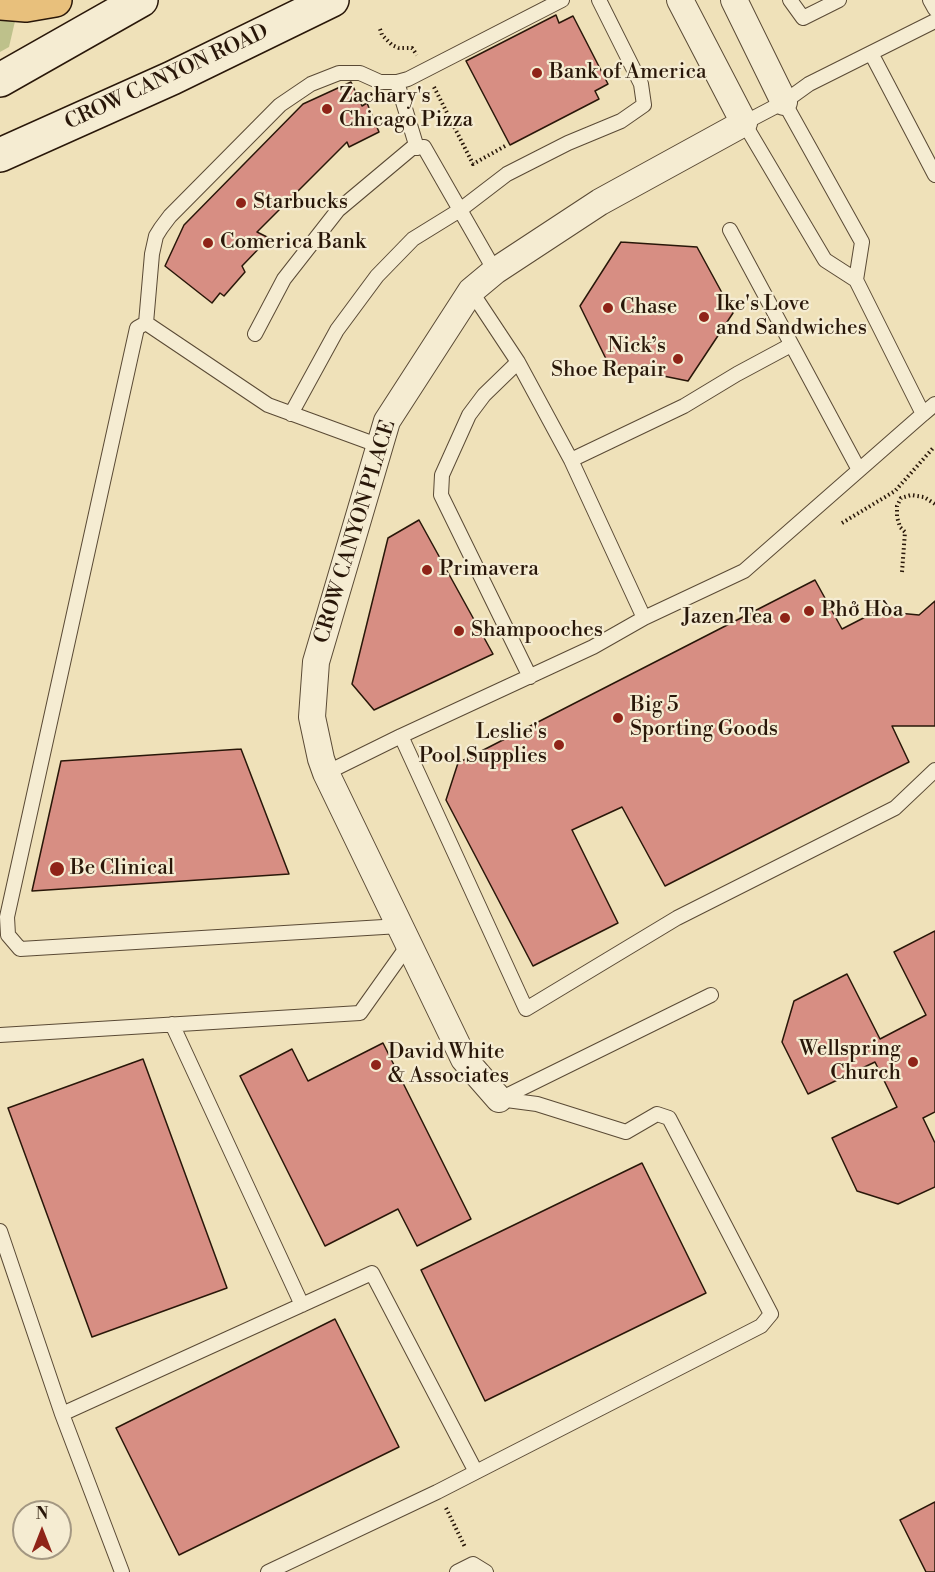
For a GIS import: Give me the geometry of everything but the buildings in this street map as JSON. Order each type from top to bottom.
[{"type":"highway","points":[[0,3],[26,5],[55,0]]},
{"type":"main road","points":[[0,80],[141,0]]},
{"type":"main road","name":"CROW CANYON ROAD","points":[[0,155],[172,78],[332,0]]},
{"type":"street","points":[[680,0],[744,123]]},
{"type":"street","points":[[734,0],[784,102]]},
{"type":"street","name":"CROW CANYON PLACE","points":[[500,1099],[464,1059],[326,773],[312,717],[316,662],[387,421],[471,291],[495,271],[600,202],[744,123]]},
{"type":"lane","points":[[146,323],[152,254],[156,236],[170,216],[280,105],[311,84],[339,73],[360,73],[380,82],[397,82],[408,79],[562,0]]},
{"type":"lane","points":[[291,414],[337,330],[377,276],[413,239],[460,210],[507,174],[568,143],[621,121],[644,105],[641,84],[599,0]]},
{"type":"lane","points":[[790,0],[802,18],[839,0]]},
{"type":"lane","points":[[930,0],[935,9]]},
{"type":"lane","points":[[923,414],[856,280],[825,260],[744,123],[784,102],[810,84],[935,21]]},
{"type":"lane","points":[[871,53],[935,175]]},
{"type":"lane","points":[[397,82],[417,148]]},
{"type":"lane","points":[[784,102],[862,242],[856,280]]},
{"type":"lane","points":[[255,334],[284,279],[338,210],[412,148],[424,147],[495,271]]},
{"type":"lane","points":[[730,230],[859,470]]},
{"type":"lane","points":[[471,291],[518,362],[571,460],[644,618]]},
{"type":"lane","points":[[146,323],[268,405],[380,446]]},
{"type":"lane","points":[[146,323],[137,328],[7,917],[8,935],[21,949],[405,935]]},
{"type":"lane","points":[[571,460],[684,406],[791,345]]},
{"type":"lane","points":[[518,362],[484,395],[469,415],[442,475],[441,495],[530,677]]},
{"type":"lane","points":[[326,773],[593,647],[644,618],[744,571],[935,404]]},
{"type":"lane","points":[[401,736],[526,1009],[677,918],[895,808],[935,770]]},
{"type":"lane","points":[[0,1035],[360,1013],[405,935]]},
{"type":"lane","points":[[500,1099],[711,995]]},
{"type":"lane","points":[[172,1024],[302,1305]]},
{"type":"lane","points":[[268,1572],[437,1492],[761,1326],[771,1314],[669,1118],[657,1114],[626,1132],[537,1104],[500,1099]]},
{"type":"lane","points":[[0,1231],[62,1414],[122,1572]]},
{"type":"lane","points":[[62,1414],[372,1273],[476,1472]]},
{"type":"lane","points":[[457,1572],[473,1564],[486,1572]]},
{"type":"path","points":[[380,29],[382,35],[392,45],[399,48],[412,48],[417,55]]},
{"type":"path","points":[[434,87],[473,164],[507,145]]},
{"type":"path","points":[[842,523],[895,491],[934,447]]},
{"type":"path","points":[[895,491],[901,498]]},
{"type":"path","points":[[902,572],[905,532],[900,527],[897,506],[901,498],[911,495],[924,497],[935,504]]},
{"type":"path","points":[[437,1492],[473,1564]]},
{"type":"green space","points":[[0,13],[16,17],[9,47],[0,52]]},
{"type":"place","name":"Bank of America","points":[[537,73]]},
{"type":"place","name":"Zachary's Chicago Pizza","points":[[327,109]]},
{"type":"place","name":"Starbucks","points":[[241,203]]},
{"type":"place","name":"Comerica Bank","points":[[208,243]]},
{"type":"place","name":"Chase","points":[[608,308]]},
{"type":"place","name":"Ike's Love and Sandwiches","points":[[704,317]]},
{"type":"place","name":"Nick’s Shoe Repair","points":[[678,359]]},
{"type":"place","name":"Primavera","points":[[427,570]]},
{"type":"place","name":"Phở Hòa","points":[[809,611]]},
{"type":"place","name":"Jazen Tea","points":[[785,618]]},
{"type":"place","name":"Shampooches","points":[[459,631]]},
{"type":"place","name":"Big 5 Sporting Goods","points":[[618,718]]},
{"type":"place","name":"Leslie's Pool Supplies","points":[[559,745]]},
{"type":"place","name":"Be Clinical","points":[[57,869]]},
{"type":"place","name":"Wellspring Church","points":[[913,1062]]},
{"type":"place","name":"David White & Associates","points":[[376,1065]]}]
